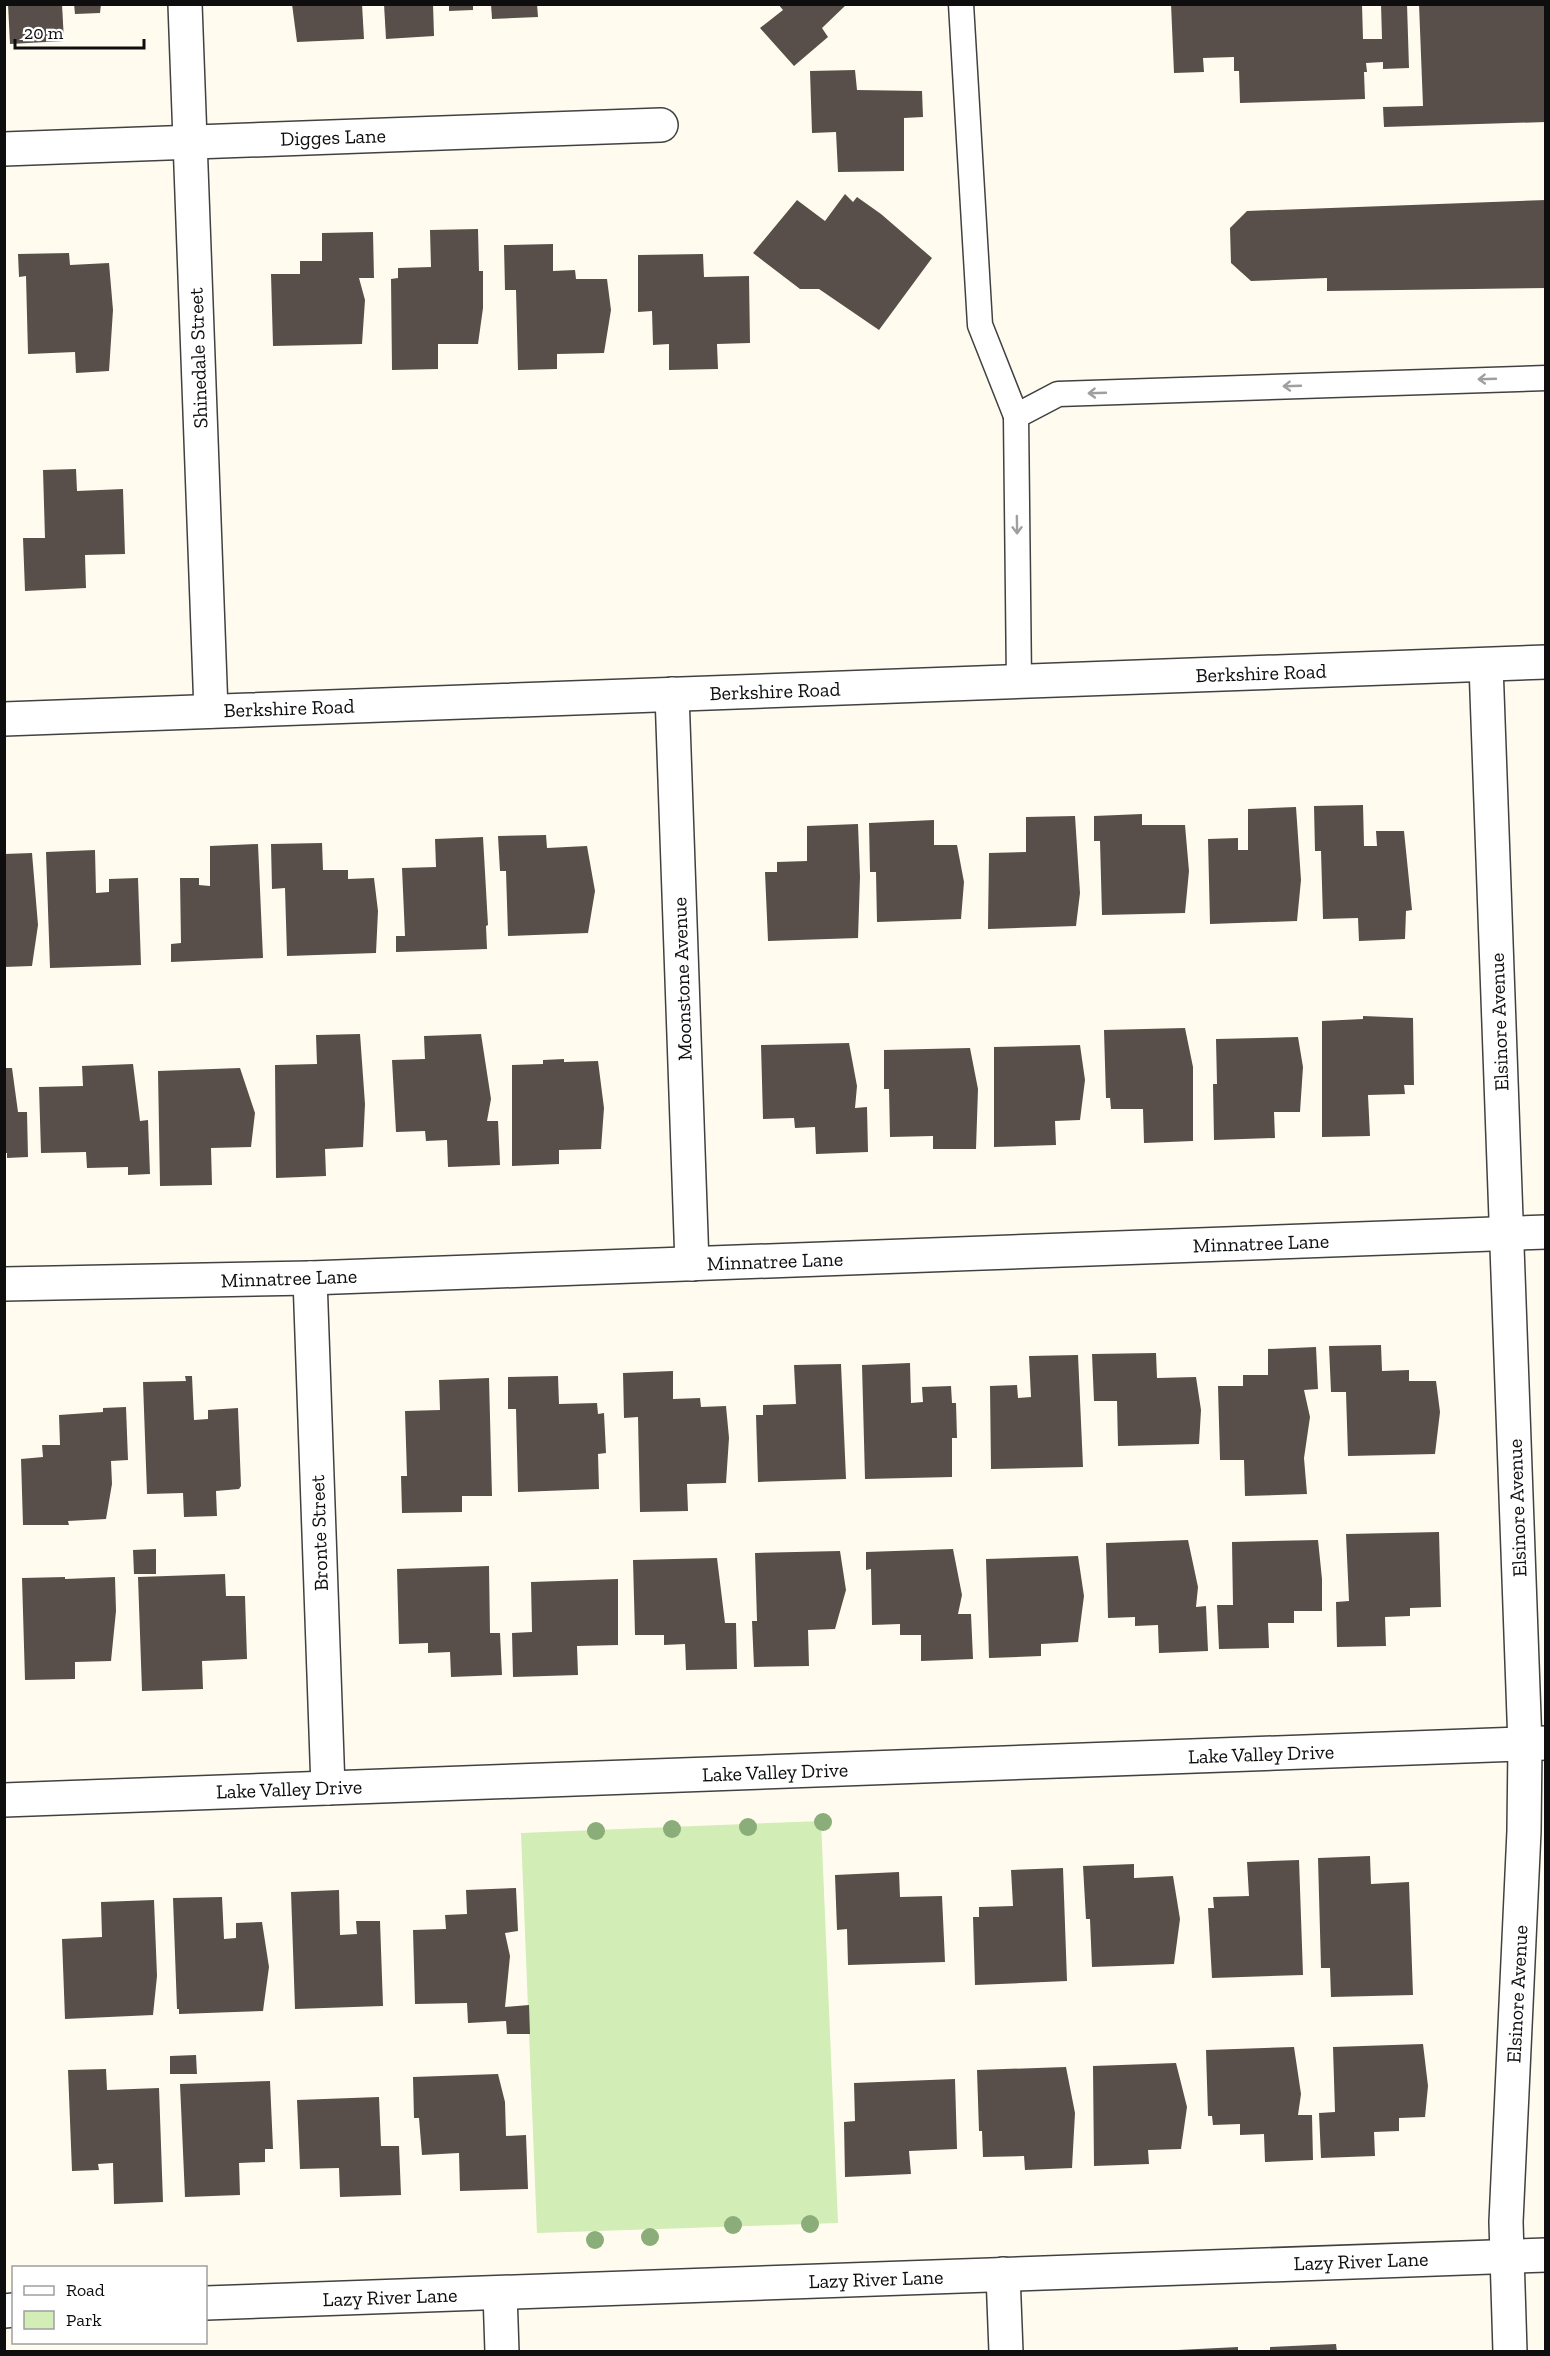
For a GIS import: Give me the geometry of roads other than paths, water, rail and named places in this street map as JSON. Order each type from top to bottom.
[{"type":"street","name":"Shinedale Street","points":[[185,4],[211,711]]},
{"type":"street","name":"Digges Lane","points":[[4,149],[661,125]]},
{"type":"street","name":"Berkshire Road","points":[[4,719],[1545,662]]},
{"type":"street","name":"Elsinore Avenue","points":[[1486,664],[1507,1234],[1535,1744],[1524,1831],[1506,2210],[1510,2352]]},
{"type":"street","name":"Moonstone Avenue","points":[[672,694],[692,1264]]},
{"type":"street","name":"Minnatree Lane","points":[[4,1284],[310,1278],[1545,1232]]},
{"type":"street","name":"Bronte Street","points":[[310,1278],[328,1788]]},
{"type":"street","name":"Lake Valley Drive","points":[[4,1800],[1535,1744]]},
{"type":"street","name":"Lazy River Lane","points":[[207,2303],[1545,2254]]},
{"type":"street","points":[[1003,2274],[1006,2352]]},
{"type":"street","points":[[500,2293],[502,2352]]},
{"type":"lane","points":[[962,4],[980,325],[1016,416],[1019,682]]},
{"type":"lane","points":[[1016,416],[1058,394],[1545,378]]}]
